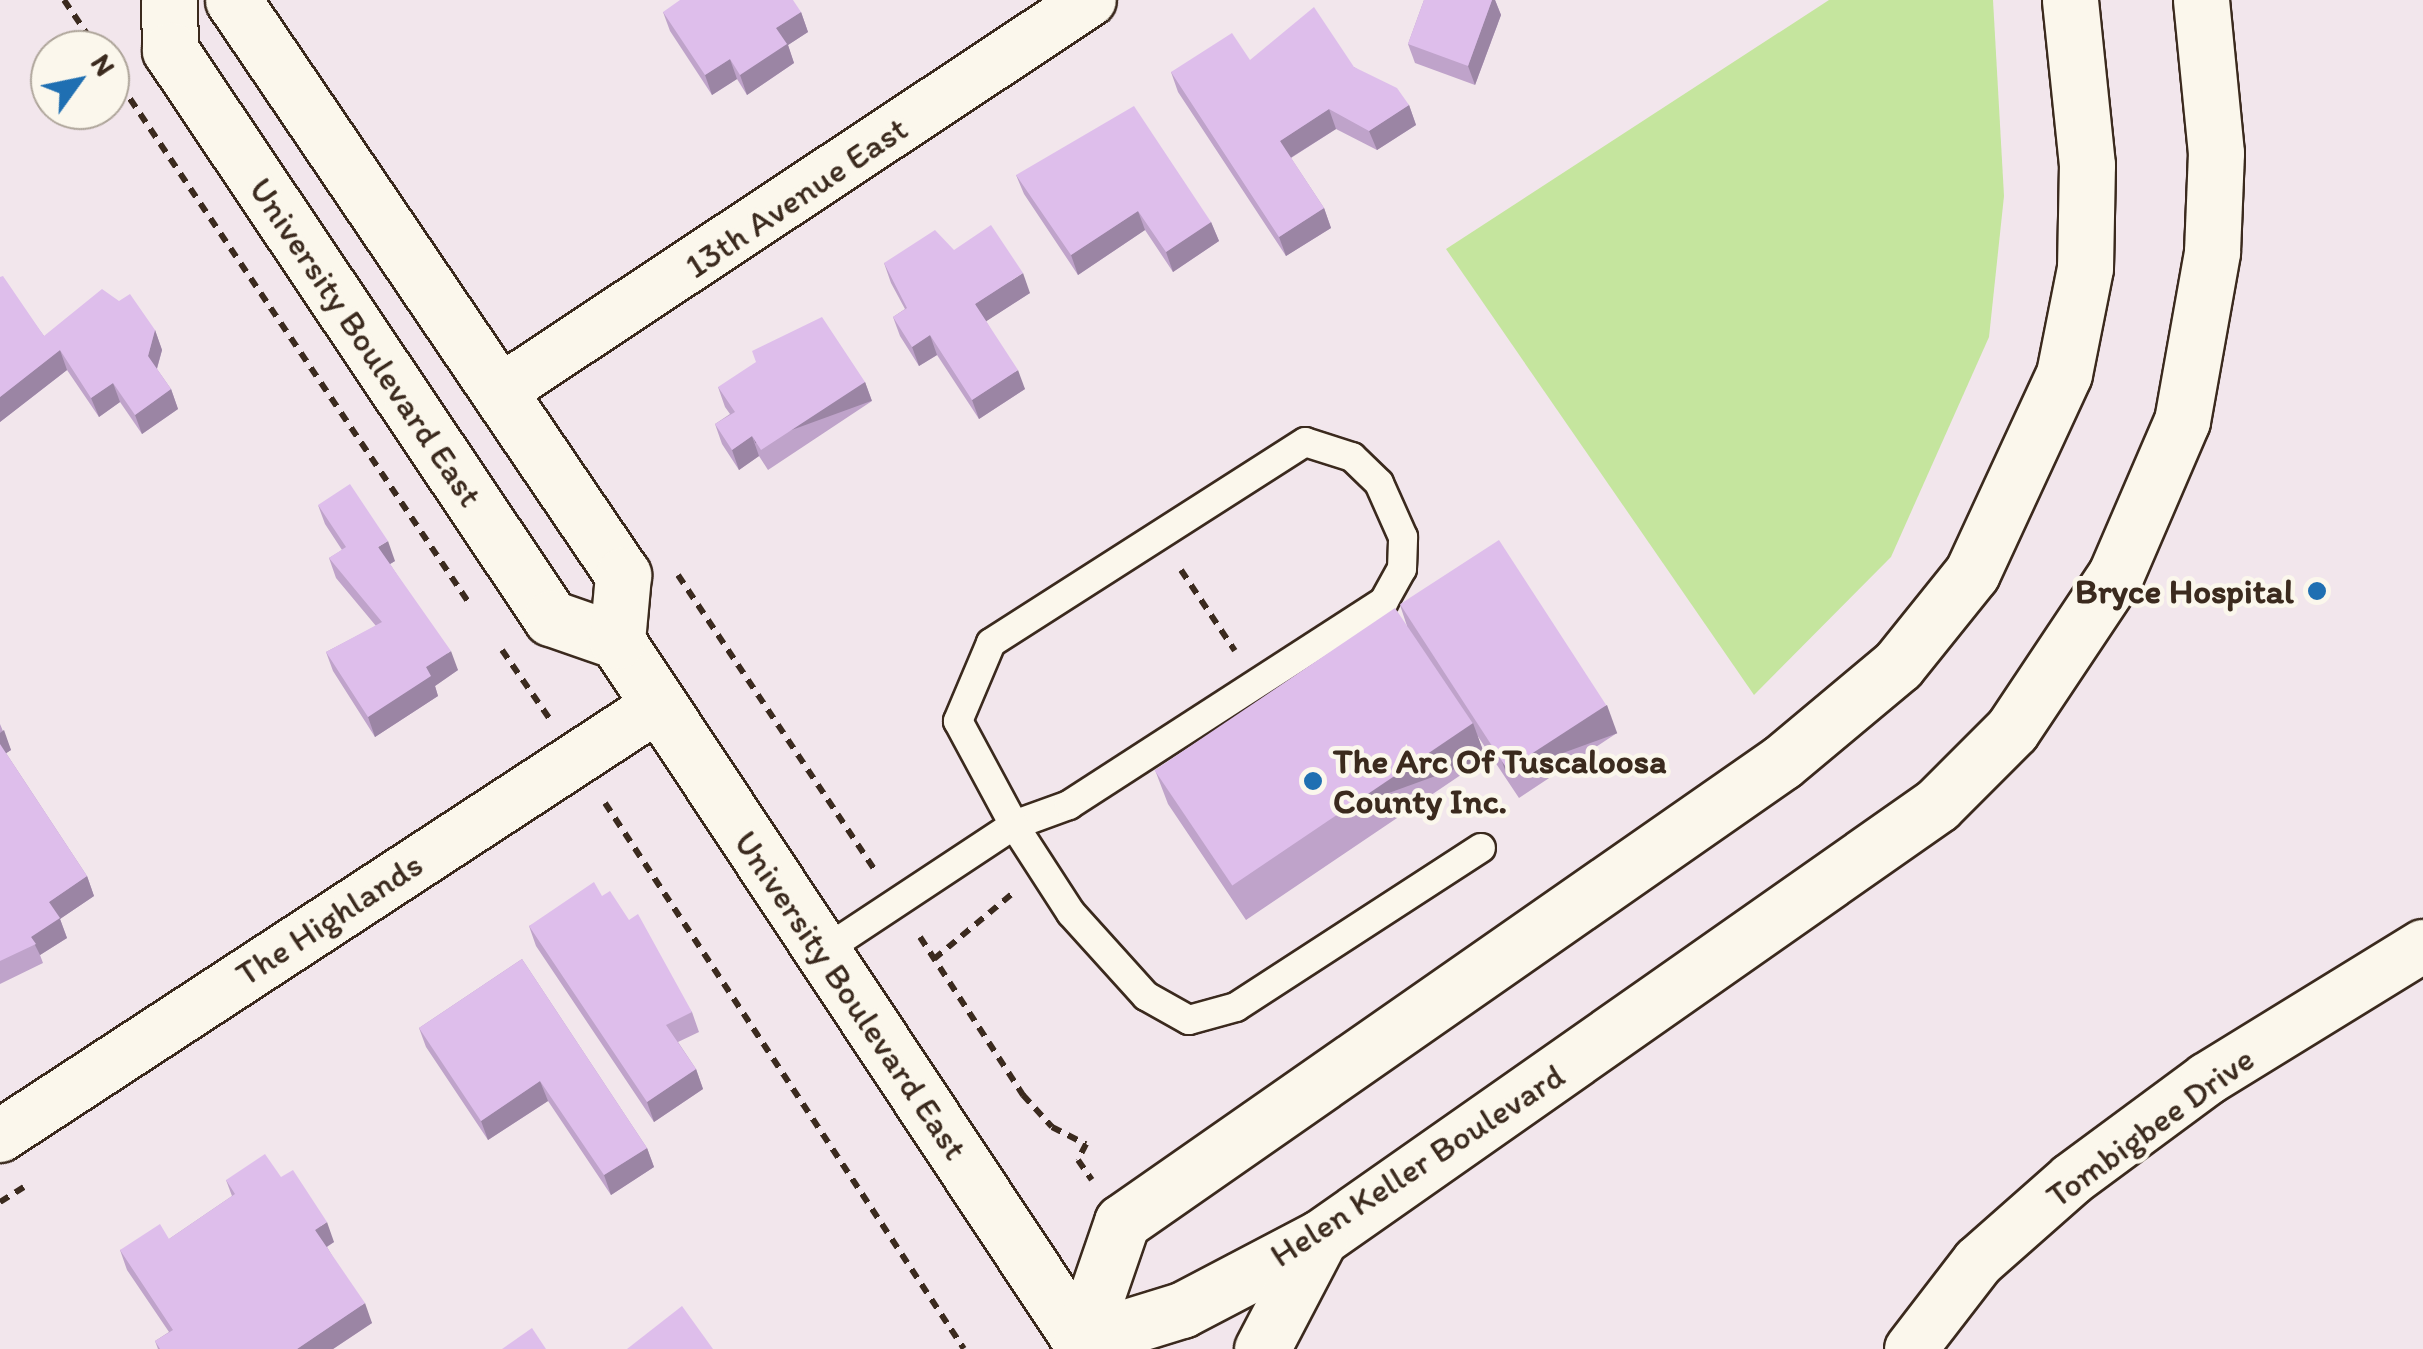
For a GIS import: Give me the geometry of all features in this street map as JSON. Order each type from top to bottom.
[{"type":"street","name":"University Boulevard East","points":[[169,0],[170,50],[551,618],[617,641],[1079,1346]]},
{"type":"street","points":[[232,0],[623,575],[617,641]]},
{"type":"street","name":"13th Avenue East","points":[[500,392],[1090,0]]},
{"type":"street","points":[[1079,1346],[1122,1222],[1782,762],[1898,665],[1972,574],[2058,391],[2085,268],[2088,165],[2070,0]]},
{"type":"street","name":"Helen Keller Boulevard","points":[[1079,1346],[1182,1310],[1320,1238],[1936,805],[2032,702],[2116,574],[2182,420],[2212,252],[2216,152],[2201,0]]},
{"type":"street","name":"The Highlands","points":[[0,1136],[659,704]]},
{"type":"street","name":"Tombigbee Drive","points":[[1911,1349],[1978,1262],[2072,1178],[2208,1079],[2423,946]]},
{"type":"street","points":[[1262,1349],[1320,1238]]},
{"type":"lane","points":[[822,952],[1014,825],[1069,804],[1384,600],[1402,569],[1403,537],[1379,484],[1352,457],[1305,442],[1155,532],[992,643],[958,722],[1014,825],[1096,941],[1146,996],[1189,1020],[1236,1007],[1481,848]]},
{"type":"path","points":[[64,0],[84,30]]},
{"type":"path","points":[[130,99],[477,614]]},
{"type":"path","points":[[1155,532],[1256,684]]},
{"type":"path","points":[[669,562],[1023,1095],[1052,1128],[1086,1144],[1078,1160],[1122,1222]]},
{"type":"path","points":[[488,630],[964,1349]]},
{"type":"green space","points":[[1829,0],[1993,0],[2004,196],[1989,337],[1891,557],[1754,695],[1446,249]]},
{"type":"building","points":[[680,0],[793,0],[801,12],[776,28],[787,44],[740,75],[730,59],[705,75],[663,12]]},
{"type":"building","points":[[1424,0],[1492,0],[1468,66],[1408,44]]},
{"type":"building","points":[[1314,7],[1354,67],[1397,88],[1409,105],[1369,131],[1329,109],[1280,141],[1324,208],[1279,237],[1171,72],[1232,33],[1250,60]]},
{"type":"building","points":[[1134,106],[1211,222],[1166,252],[1138,211],[1071,255],[1016,175]]},
{"type":"building","points":[[991,225],[1023,273],[975,304],[1018,370],[972,400],[930,335],[912,347],[893,317],[907,308],[884,263],[935,230],[954,250]]},
{"type":"building","points":[[3,276],[44,336],[102,289],[119,301],[130,294],[155,330],[148,356],[171,389],[135,415],[113,383],[91,398],[60,350],[0,397]]},
{"type":"building","points":[[822,317],[865,382],[761,450],[752,436],[732,450],[715,424],[735,412],[718,387],[756,362],[752,351]]},
{"type":"building","points":[[350,484],[388,541],[378,547],[451,651],[426,667],[431,676],[368,717],[326,652],[382,622],[329,558],[346,547],[318,505]]},
{"type":"building","points":[[1499,540],[1606,705],[1507,769],[1400,604]]},
{"type":"building","points":[[1395,608],[1473,723],[1232,885],[1155,770]]},
{"type":"building","points":[[0,744],[87,876],[49,902],[60,918],[31,937],[36,944],[0,961]]},
{"type":"building","points":[[594,882],[602,896],[610,891],[629,920],[638,914],[692,1012],[666,1025],[696,1069],[647,1102],[529,926]]},
{"type":"building","points":[[522,959],[647,1148],[604,1175],[540,1081],[481,1121],[419,1028]]},
{"type":"building","points":[[265,1154],[281,1177],[293,1170],[327,1222],[315,1230],[365,1303],[297,1349],[160,1349],[155,1341],[173,1330],[120,1250],[160,1224],[169,1239],[235,1194],[226,1180]]},
{"type":"building","points":[[682,1306],[713,1349],[627,1349]]},
{"type":"building","points":[[532,1328],[546,1349],[502,1349]]},
{"type":"place","name":"Bryce Hospital","points":[[2317,591]]},
{"type":"place","name":"The Arc Of Tuscaloosa County Inc.","points":[[1313,781]]}]
